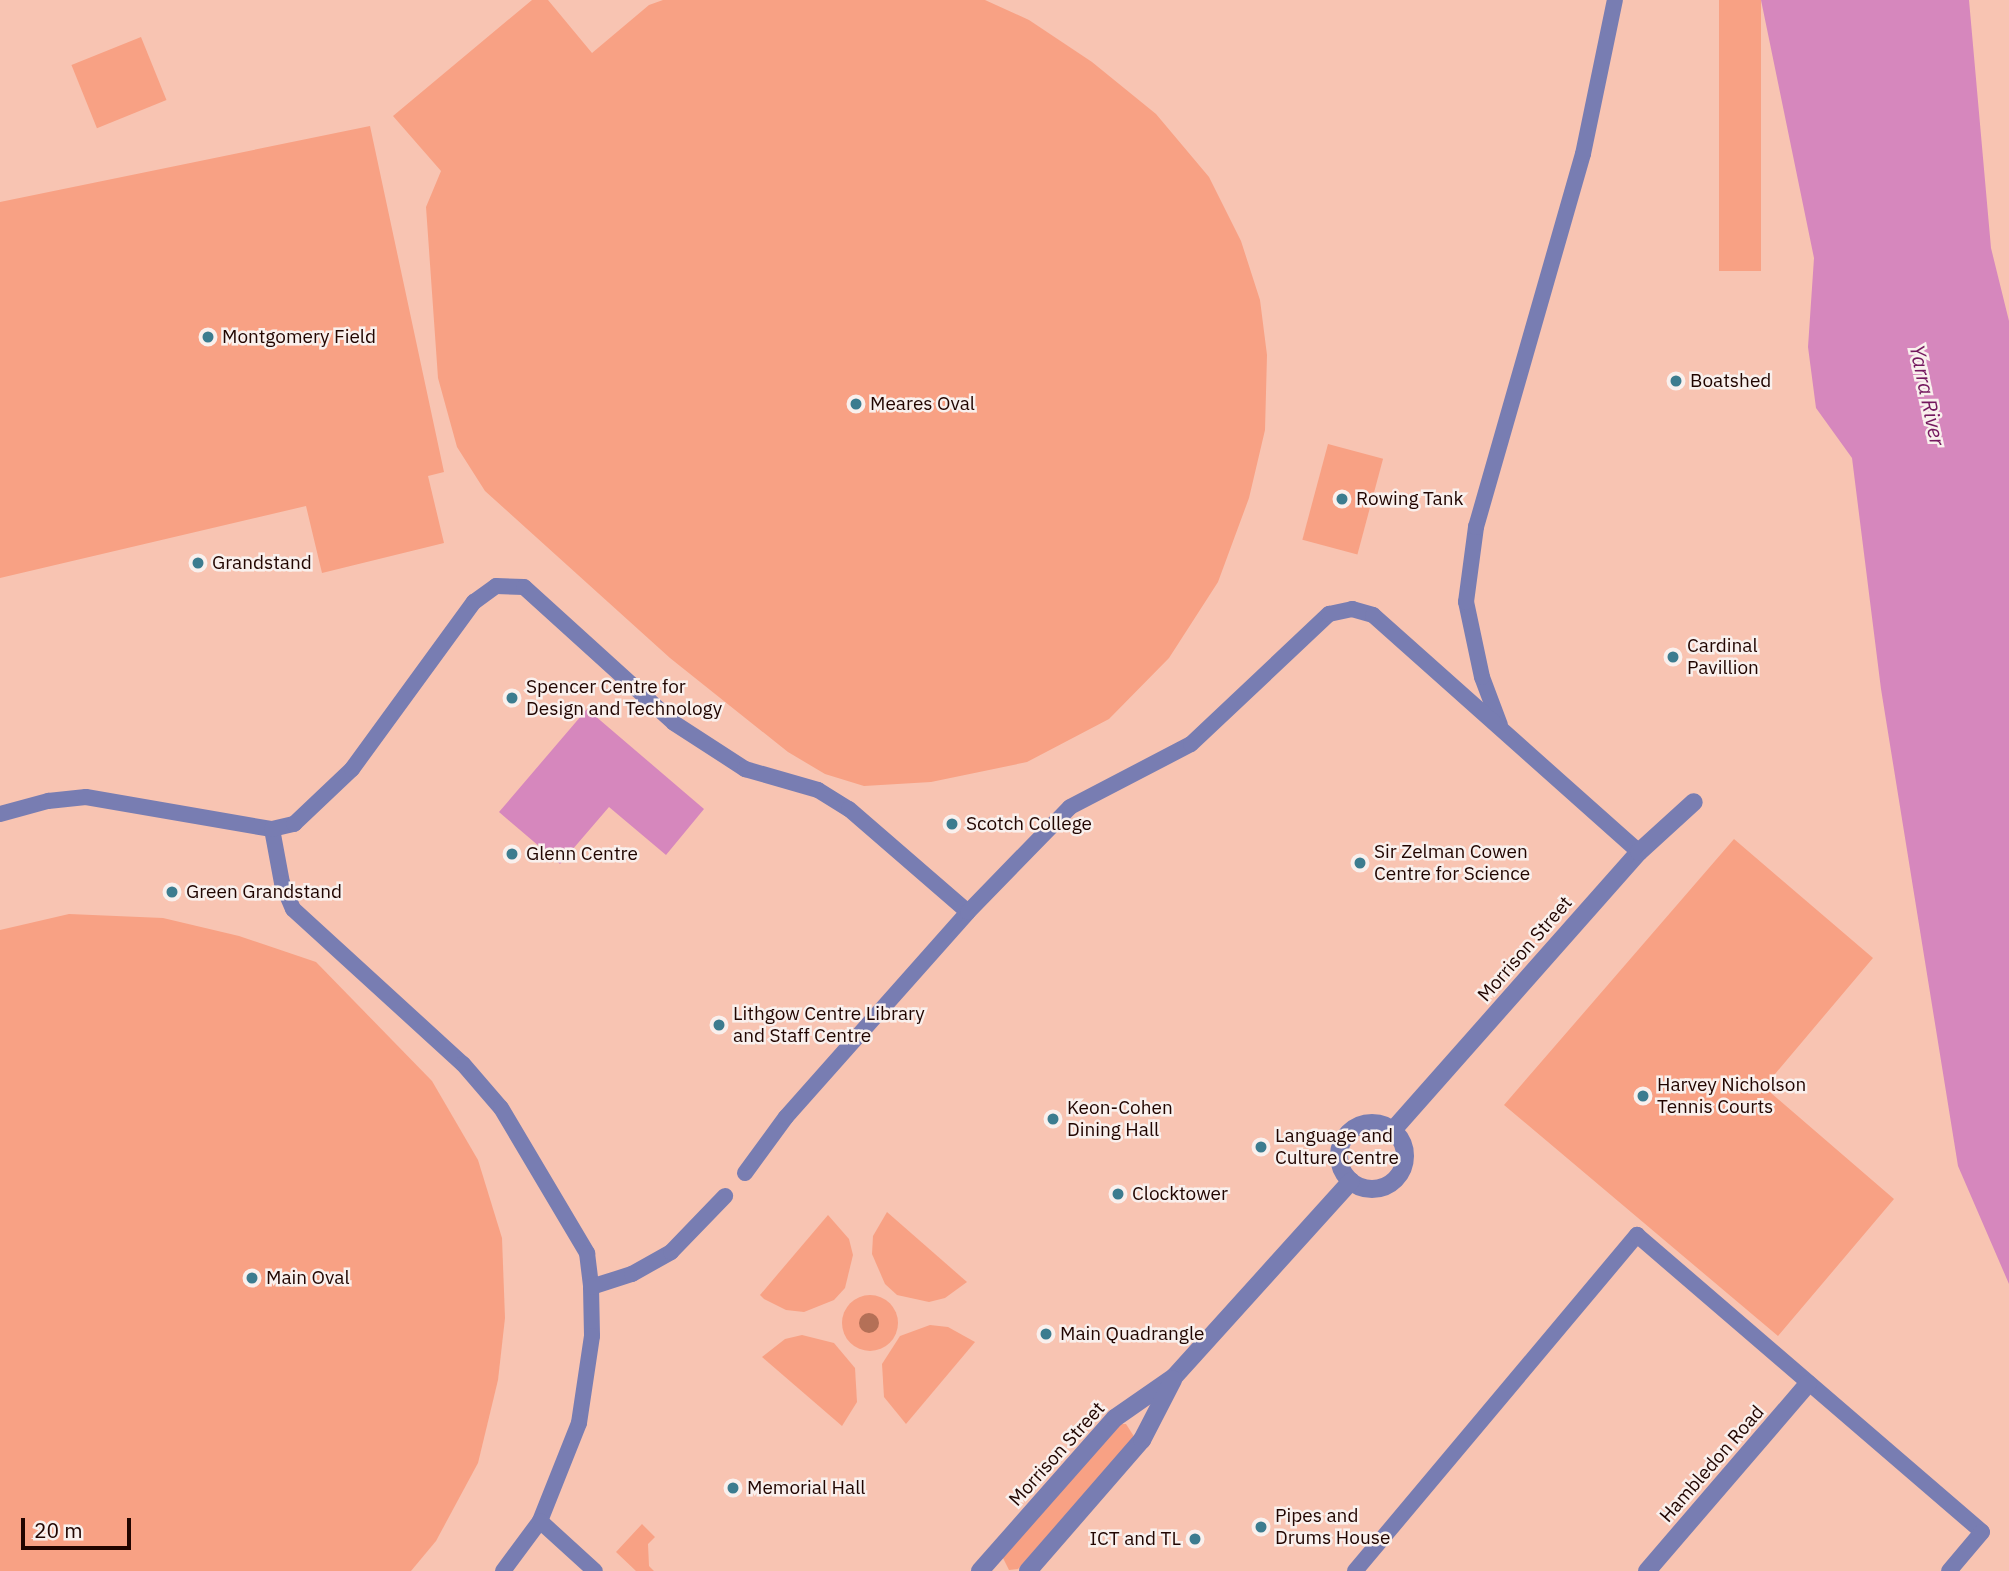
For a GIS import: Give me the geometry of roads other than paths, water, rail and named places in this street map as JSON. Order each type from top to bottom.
[{"type":"street","name":"Morrison Street","points":[[1393,1130],[1639,852],[1694,802]]},
{"type":"street","points":[[1364,1124],[1393,1130],[1400,1138],[1405,1158],[1398,1177],[1370,1189],[1351,1181],[1340,1164],[1347,1135],[1364,1124]]},
{"type":"street","name":"Morrison Street","points":[[980,1571],[1115,1418],[1174,1377],[1351,1181]]},
{"type":"street","name":"Morrison Street","points":[[1028,1571],[1142,1440],[1174,1377]]},
{"type":"street","name":"Hambledon Road","points":[[1647,1571],[1808,1384]]},
{"type":"lane","points":[[1500,727],[1482,677],[1466,602],[1476,527],[1583,155],[1615,0]]},
{"type":"lane","points":[[0,814],[48,801],[86,797],[272,829],[294,824],[352,769],[474,602],[496,586],[524,587],[674,723],[745,769],[818,790],[849,809],[968,912]]},
{"type":"lane","points":[[745,1173],[786,1117],[968,912],[1070,807],[1191,744],[1329,614],[1352,609],[1373,615],[1639,852]]},
{"type":"lane","points":[[272,829],[282,883],[293,909],[463,1064],[500,1108],[587,1253],[592,1336],[579,1423],[540,1521],[503,1571]]},
{"type":"lane","points":[[591,1287],[632,1274],[671,1252],[725,1196]]},
{"type":"lane","points":[[1355,1571],[1637,1235],[1983,1532],[1949,1571]]},
{"type":"lane","points":[[540,1521],[595,1571]]},
{"type":"water","name":"Yarra River","points":[[1761,0],[1969,0],[1991,248],[2009,321],[2009,1284],[1958,1166],[1881,689],[1852,458],[1816,408],[1808,347],[1814,258]]},
{"type":"water","points":[[587,709],[704,809],[666,855],[609,807],[560,864],[499,812]]},
{"type":"place","name":"Montgomery Field","points":[[208,337]]},
{"type":"place","name":"Boatshed","points":[[1676,381]]},
{"type":"place","name":"Meares Oval","points":[[856,404]]},
{"type":"place","name":"Rowing Tank","points":[[1342,499]]},
{"type":"place","name":"Grandstand","points":[[198,563]]},
{"type":"place","name":"Cardinal Pavillion","points":[[1673,657]]},
{"type":"place","name":"Spencer Centre for Design and Technology","points":[[512,698]]},
{"type":"place","name":"Scotch College","points":[[952,824]]},
{"type":"place","name":"Glenn Centre","points":[[512,854]]},
{"type":"place","name":"Sir Zelman Cowen Centre for Science","points":[[1360,863]]},
{"type":"place","name":"Green Grandstand","points":[[172,892]]},
{"type":"place","name":"Lithgow Centre Library and Staff Centre","points":[[719,1025]]},
{"type":"place","name":"Harvey Nicholson Tennis Courts","points":[[1643,1096]]},
{"type":"place","name":"Keon-Cohen Dining Hall","points":[[1053,1119]]},
{"type":"place","name":"Language and Culture Centre","points":[[1261,1147]]},
{"type":"place","name":"Clocktower","points":[[1118,1194]]},
{"type":"place","name":"Main Oval","points":[[252,1278]]},
{"type":"place","name":"Main Quadrangle","points":[[1046,1334]]},
{"type":"place","name":"Memorial Hall","points":[[733,1488]]},
{"type":"place","name":"Pipes and Drums House","points":[[1261,1527]]},
{"type":"place","name":"ICT and TL","points":[[1195,1539]]}]
